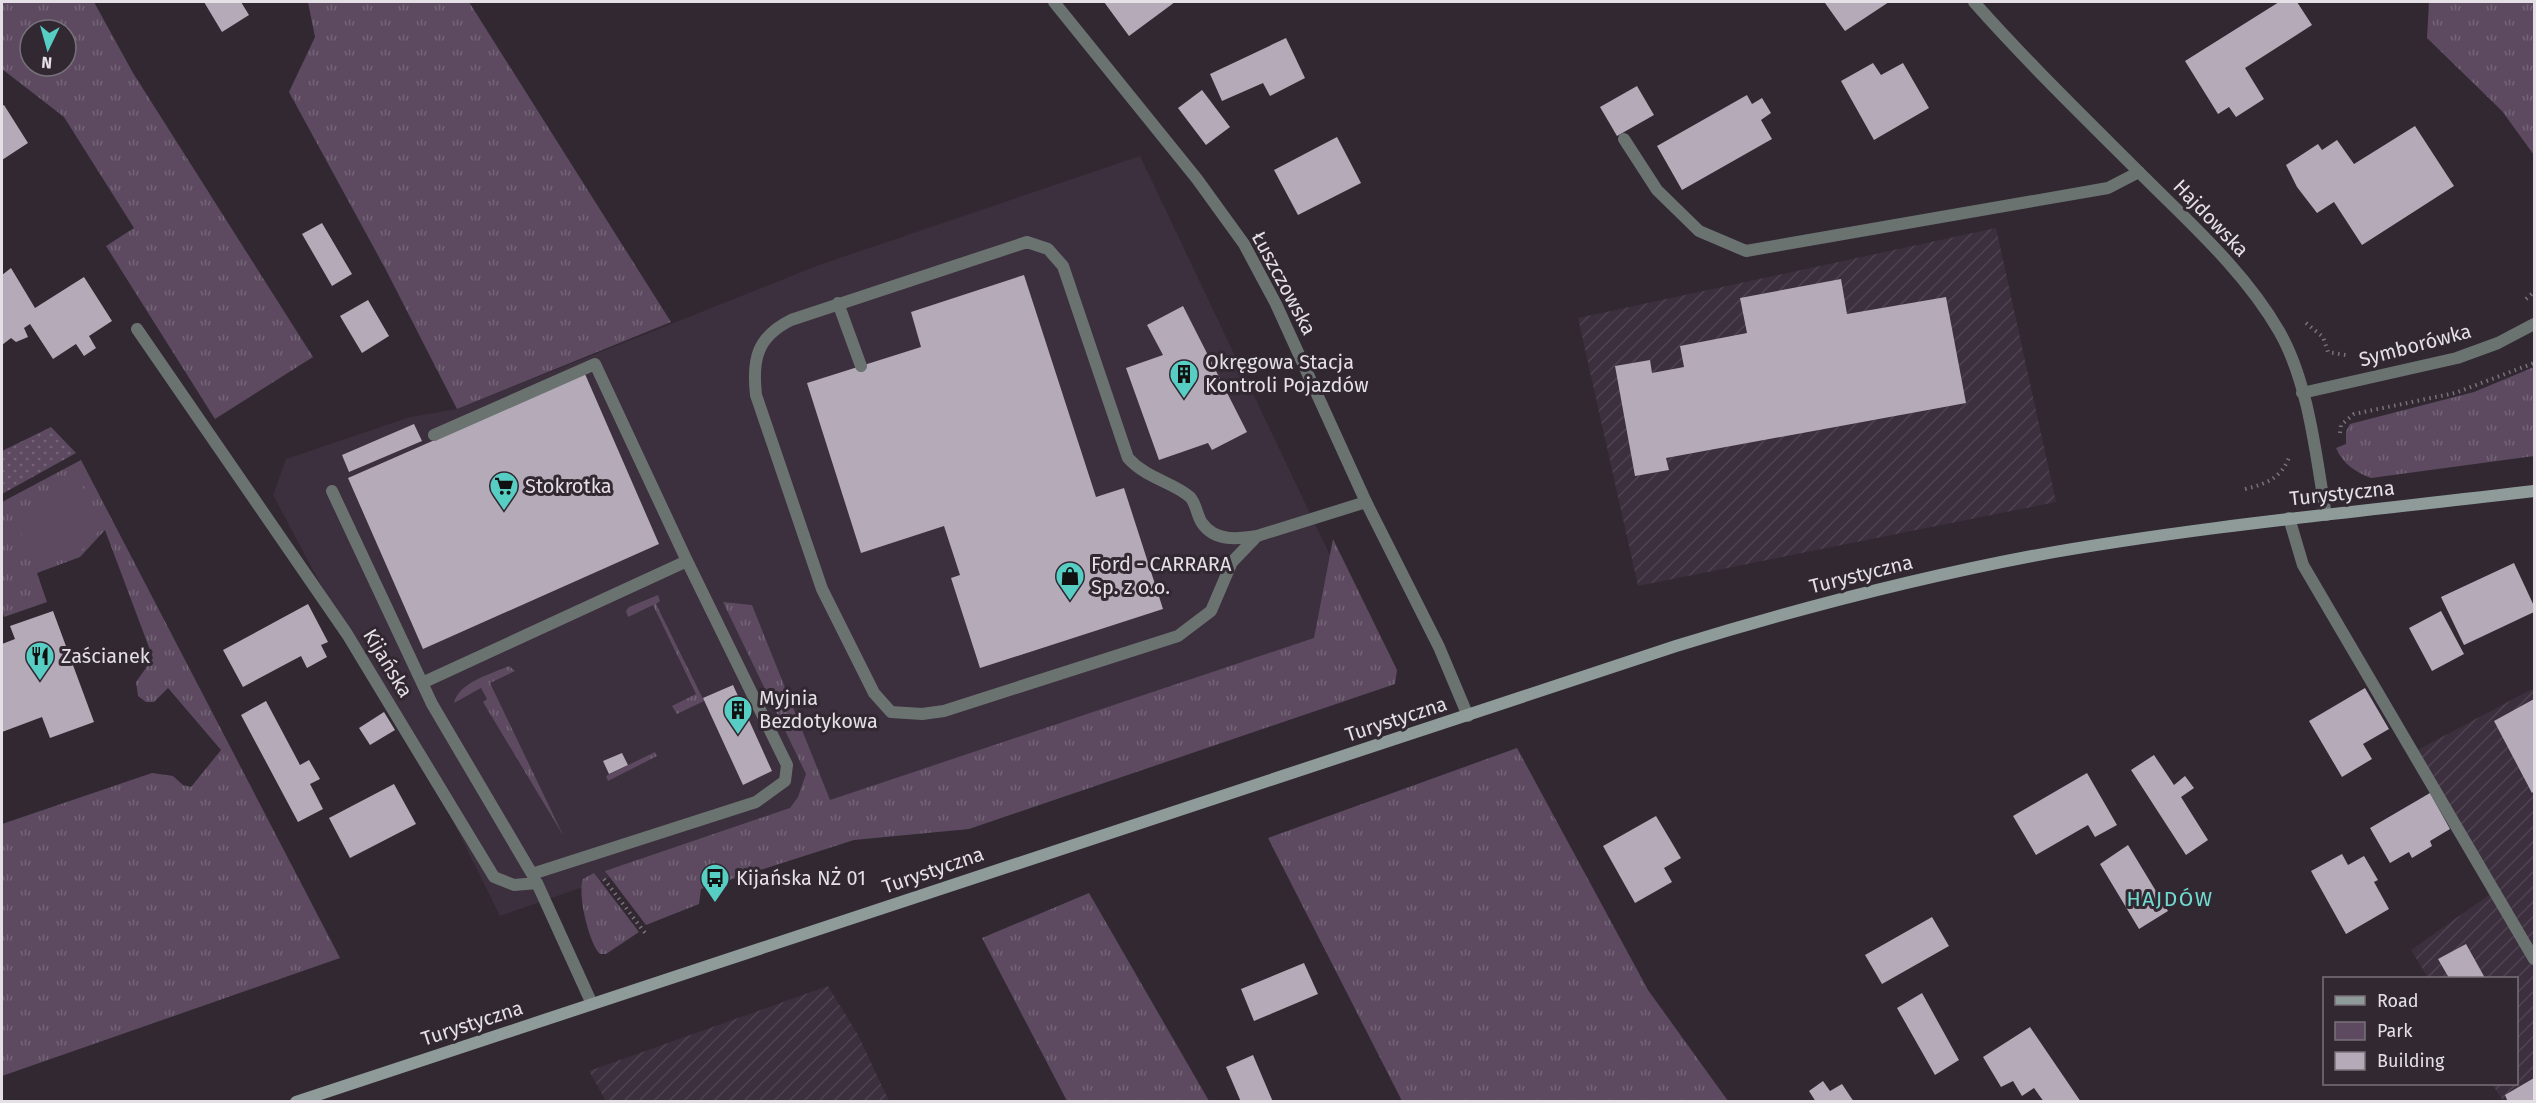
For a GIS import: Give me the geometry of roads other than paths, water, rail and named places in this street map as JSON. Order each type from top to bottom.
[{"type":"main road","name":"Turystyczna","points":[[296,1101],[1722,632],[1913,581],[2030,557],[2289,518],[2535,491]]},
{"type":"street","name":"Łuszczowska","points":[[1054,2],[1197,179],[1244,244],[1281,315],[1366,502],[1439,646],[1468,716]]},
{"type":"street","name":"Hajdowska","points":[[1974,2],[2234,270],[2266,312],[2279,332],[2302,393],[2313,438],[2326,515]]},
{"type":"street","points":[[1624,138],[1657,190],[1699,231],[1746,251],[2108,188],[2139,172]]},
{"type":"street","points":[[1257,536],[1232,562],[1211,612],[1178,636],[944,711],[922,714],[891,712],[874,693],[822,589],[756,395],[754,372],[759,346],[775,328],[838,303],[1027,242],[1048,249],[1062,266],[1128,458],[1137,468],[1191,498],[1202,524],[1215,534],[1232,539],[1257,536],[1366,502]]},
{"type":"street","points":[[838,303],[861,366]]},
{"type":"street","name":"Symborówka","points":[[2302,393],[2457,358],[2498,343],[2535,324]]},
{"type":"street","name":"Kijańska","points":[[137,329],[347,634],[494,877],[514,885],[589,855],[756,802],[785,781],[787,765],[687,561],[595,364],[434,435]]},
{"type":"street","points":[[332,491],[422,683],[535,878],[592,1004]]},
{"type":"street","points":[[2289,518],[2303,565],[2535,959]]},
{"type":"street","points":[[422,683],[687,561]]},
{"type":"place","name":"Okręgowa Stacja Kontroli Pojazdów","points":[[1184,400]]},
{"type":"place","name":"Stokrotka","points":[[504,512]]},
{"type":"place","name":"Ford - CARRARA Sp. z o.o.","points":[[1070,602]]},
{"type":"place","name":"Zaścianek","points":[[40,682]]},
{"type":"place","name":"Myjnia Bezdotykowa","points":[[738,736]]},
{"type":"place","name":"Kijańska NŻ 01","points":[[715,904]]},
{"type":"district","name":"HAJDÓW","points":[[2170,899]]}]
